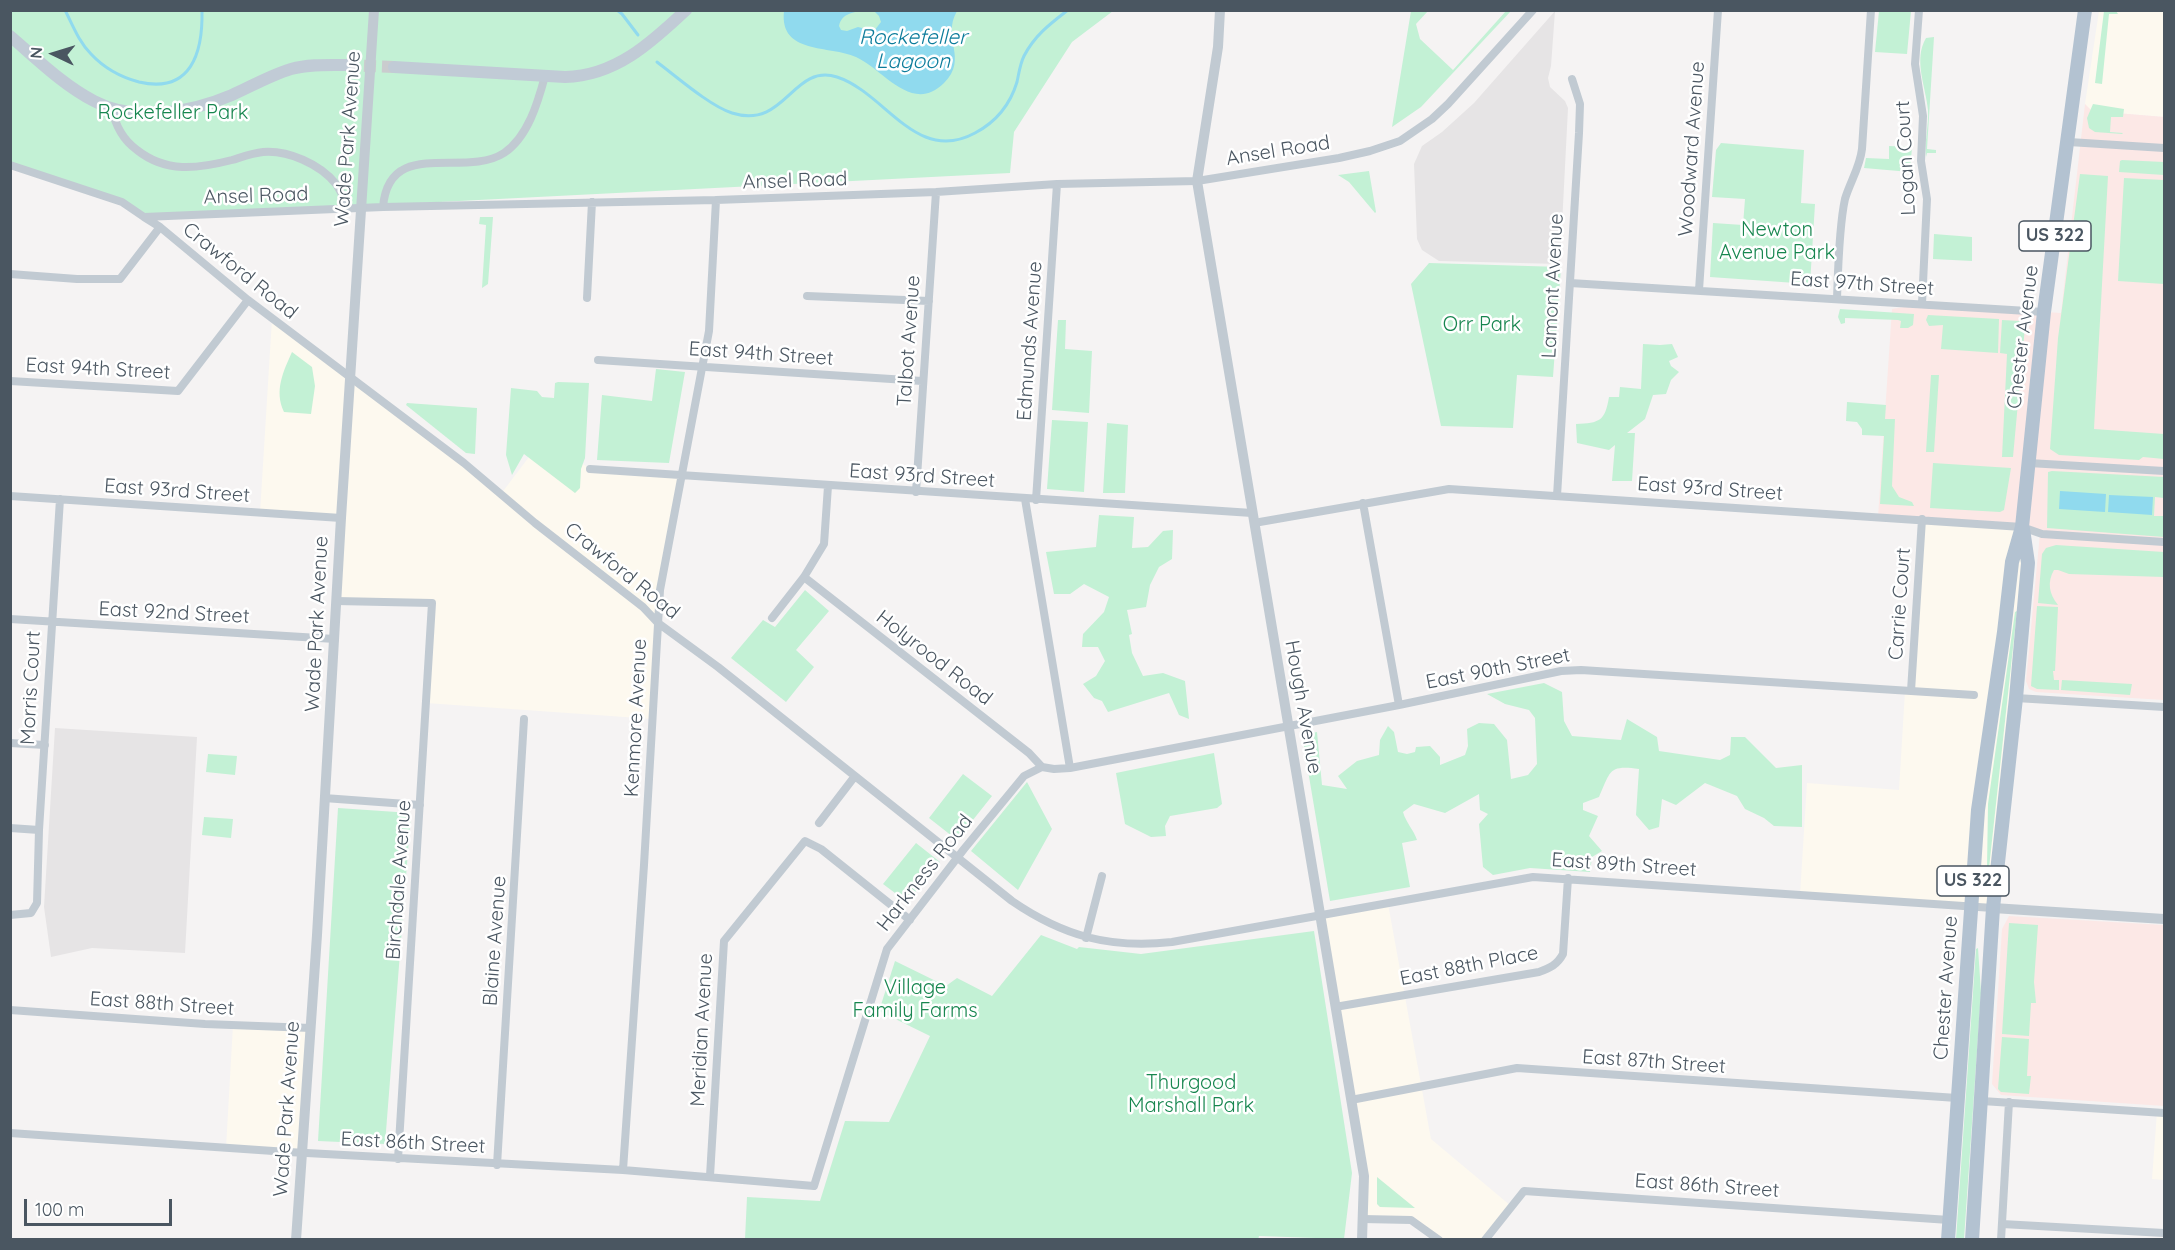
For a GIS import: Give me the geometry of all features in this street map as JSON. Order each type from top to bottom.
[{"type":"main road","points":[[394,68],[586,76],[639,52],[687,10]]},
{"type":"main road","name":"Chester Avenue","points":[[1948,1239],[1978,810],[2012,562],[2022,526],[2044,312],[2069,142],[2085,10]]},
{"type":"main road","points":[[10,36],[79,92],[95,102],[112,108],[136,112],[181,111],[215,102],[291,69],[346,65]]},
{"type":"main road","name":"Chester Avenue","points":[[1972,1239],[1993,908],[2028,563],[2022,526]]},
{"type":"street","name":"Wade Park Avenue","points":[[296,1239],[351,379],[355,208],[374,10]]},
{"type":"street","name":"Hough Avenue","points":[[1221,10],[1218,47],[1197,181],[1364,1176],[1362,1239]]},
{"type":"street","name":"Ansel Road","points":[[144,217],[383,207],[716,200],[936,192],[1056,184],[1197,181],[1339,158],[1400,141],[1432,119],[1448,104],[1533,10]]},
{"type":"street","name":"Woodward Avenue","points":[[1699,290],[1718,10]]},
{"type":"street","points":[[1837,299],[1844,206],[1862,149],[1871,10]]},
{"type":"street","name":"Logan Court","points":[[1919,10],[1915,64],[1923,116],[1921,161],[1928,199],[1922,304]]},
{"type":"street","points":[[383,207],[388,183],[394,176],[409,168],[429,162],[463,163],[486,160],[505,152],[527,124],[545,76]]},
{"type":"street","name":"Lamont Avenue","points":[[1557,496],[1580,104],[1572,79]]},
{"type":"street","points":[[112,108],[114,121],[125,139],[154,162],[172,167],[192,166],[223,162],[261,152],[278,152],[299,159],[324,174],[336,184],[355,208]]},
{"type":"street","points":[[2069,142],[2164,148]]},
{"type":"street","points":[[10,165],[122,202],[144,217]]},
{"type":"street","name":"Edmunds Avenue","points":[[1036,500],[1056,184]]},
{"type":"street","name":"Talbot Avenue","points":[[916,492],[936,192]]},
{"type":"street","name":"Kenmore Avenue","points":[[623,1170],[644,877],[660,591],[709,331],[716,200]]},
{"type":"street","points":[[586,297],[592,202]]},
{"type":"street","name":"Crawford Road","points":[[144,217],[160,227],[248,300],[464,463],[535,523],[643,607],[658,623],[1030,914],[1053,926],[1086,938]]},
{"type":"street","points":[[10,274],[77,279],[120,279],[160,227]]},
{"type":"street","name":"East 97th Street","points":[[1570,283],[2044,312]]},
{"type":"street","points":[[807,296],[929,301]]},
{"type":"street","name":"East 94th Street","points":[[10,381],[178,392],[248,300]]},
{"type":"street","name":"East 94th Street","points":[[598,360],[922,381]]},
{"type":"street","points":[[2029,463],[2164,471]]},
{"type":"street","name":"East 93rd Street","points":[[590,469],[1025,499],[1253,518],[1449,489],[2022,526],[2042,534],[2164,542]]},
{"type":"street","points":[[772,618],[804,577],[824,544],[828,486]]},
{"type":"street","name":"East 93rd Street","points":[[10,496],[341,518]]},
{"type":"street","points":[[1025,499],[1070,768],[1042,767]]},
{"type":"street","name":"Morris Court","points":[[10,915],[31,913],[37,903],[39,830],[60,500]]},
{"type":"street","points":[[1363,503],[1400,705]]},
{"type":"street","name":"Carrie Court","points":[[1911,691],[1922,519]]},
{"type":"street","name":"Holyrood Road","points":[[804,577],[1031,755],[1042,767]]},
{"type":"street","name":"Birchdale Avenue","points":[[336,601],[432,603],[398,1159]]},
{"type":"street","name":"East 92nd Street","points":[[10,619],[335,639]]},
{"type":"street","name":"East 90th Street","points":[[1070,768],[1561,672],[1581,670],[1974,695]]},
{"type":"street","points":[[2016,698],[2164,707]]},
{"type":"street","name":"Blaine Avenue","points":[[497,1164],[524,719]]},
{"type":"street","points":[[10,743],[45,745]]},
{"type":"street","name":"Harkness Road","points":[[814,1186],[887,950],[957,858],[1024,776],[1042,767]]},
{"type":"street","points":[[819,823],[855,776]]},
{"type":"street","points":[[324,798],[420,805]]},
{"type":"street","points":[[10,828],[39,830]]},
{"type":"street","name":"Meridian Avenue","points":[[710,1176],[724,941],[805,842],[821,849],[910,920]]},
{"type":"street","points":[[1086,938],[1102,876]]},
{"type":"street","name":"East 89th Street","points":[[1086,938],[1111,943],[1160,943],[1533,878],[1568,878],[2164,919]]},
{"type":"street","name":"East 88th Place","points":[[1335,1007],[1539,972],[1551,968],[1559,962],[1563,954],[1565,895],[1568,878]]},
{"type":"street","name":"East 88th Street","points":[[10,1010],[311,1029]]},
{"type":"street","name":"East 87th Street","points":[[1351,1100],[1517,1068],[1957,1098]]},
{"type":"street","points":[[1982,1101],[2164,1113]]},
{"type":"street","points":[[2001,1239],[2009,1102]]},
{"type":"street","name":"East 86th Street","points":[[10,1133],[398,1159],[623,1170],[814,1186]]},
{"type":"street","name":"East 86th Street","points":[[1485,1239],[1524,1191],[1949,1220]]},
{"type":"street","points":[[1363,1219],[1411,1220],[1439,1239]]},
{"type":"street","points":[[2002,1224],[2164,1233]]},
{"type":"shaded area","points":[[1555,11],[1548,78],[1550,87],[1565,101],[1568,108],[1560,264],[1439,261],[1422,250],[1417,239],[1414,164],[1422,146],[1442,132],[1474,103]]},
{"type":"shaded area","points":[[2099,11],[2164,11],[2164,117],[2092,111],[2085,104]]},
{"type":"shaded area","points":[[2085,104],[2092,111],[2164,117],[2164,700],[2036,692],[2029,689],[2026,681],[2040,533],[2022,527],[1878,517],[1892,309],[1921,304],[2061,313]]},
{"type":"shaded area","points":[[272,319],[501,494],[544,437],[590,469],[683,476],[660,590],[653,719],[426,703],[432,603],[336,601],[341,518],[260,513]]},
{"type":"shaded area","points":[[1922,519],[2022,527],[2028,551],[1993,908],[1800,895],[1807,783],[1899,790],[1905,691],[1910,691]]},
{"type":"shaded area","points":[[55,728],[197,737],[185,953],[92,948],[51,957],[44,907]]},
{"type":"shaded area","points":[[1388,904],[1431,1139],[1511,1206],[1485,1239],[1439,1239],[1418,1223],[1363,1219],[1364,1176],[1321,916]]},
{"type":"shaded area","points":[[2009,916],[2164,925],[2164,1106],[2001,1095],[1992,1084],[2002,929]]},
{"type":"shaded area","points":[[233,1025],[311,1028],[301,1153],[226,1148]]},
{"type":"shaded area","points":[[2157,1112],[2164,1113],[2164,1180],[2152,1179]]},
{"type":"green space","name":"Rockefeller Park","points":[[11,11],[1113,11],[1072,42],[1014,132],[1010,173],[144,217],[122,202],[11,165]]},
{"type":"green space","points":[[1411,11],[1428,11],[1416,24],[1420,39],[1453,70],[1506,11],[1511,11],[1421,107],[1392,127]]},
{"type":"green space","points":[[1879,11],[1911,11],[1907,54],[1875,52]]},
{"type":"green space","points":[[2104,11],[2116,11],[2118,14],[2109,14],[2102,84],[2095,83]]},
{"type":"green space","points":[[1934,37],[1927,149],[1936,150],[1936,153],[1927,153],[1926,157],[1928,110],[1920,64],[1922,46],[1926,38]]},
{"type":"green space","points":[[2093,104],[2124,109],[2123,117],[2111,117],[2110,132],[2122,134],[2095,132],[2089,128],[2087,118]]},
{"type":"green space","name":"Newton Avenue Park","points":[[1721,143],[1804,150],[1801,203],[1815,204],[1810,284],[1710,277],[1713,223],[1743,225],[1745,199],[1712,197],[1716,150]]},
{"type":"green space","points":[[1889,146],[1912,147],[1910,172],[1864,168],[1866,158],[1889,159]]},
{"type":"green space","points":[[2122,160],[2164,162],[2164,175],[2119,172]]},
{"type":"green space","points":[[1369,171],[1375,213],[1349,182],[1338,175]]},
{"type":"green space","points":[[2080,174],[2108,176],[2094,429],[2164,434],[2164,459],[2143,457],[2139,460],[2059,455],[2050,449],[2058,338]]},
{"type":"green space","points":[[2124,178],[2164,180],[2164,284],[2118,281]]},
{"type":"green space","points":[[480,217],[493,217],[488,284],[482,288],[486,225],[479,224]]},
{"type":"green space","points":[[1934,234],[1972,237],[1972,261],[1933,259]]},
{"type":"green space","name":"Orr Park","points":[[1429,263],[1561,267],[1553,377],[1517,375],[1513,428],[1441,426],[1411,284]]},
{"type":"green space","points":[[1840,309],[1914,314],[1913,325],[1900,328],[1901,321],[1898,320],[1845,318],[1845,323],[1841,324],[1838,317]]},
{"type":"green space","points":[[1928,315],[1999,319],[1998,353],[1941,349],[1943,325],[1929,326],[1926,320]]},
{"type":"green space","points":[[1058,320],[1066,320],[1065,349],[1092,351],[1089,413],[1052,410]]},
{"type":"green space","points":[[2002,320],[2020,321],[2025,327],[2013,457],[2002,457],[2007,354],[2000,353]]},
{"type":"green space","points":[[1643,344],[1672,344],[1678,357],[1669,361],[1671,366],[1679,372],[1671,380],[1666,394],[1653,395],[1645,419],[1627,433],[1635,433],[1632,481],[1612,481],[1615,445],[1609,450],[1577,443],[1576,424],[1591,423],[1600,419],[1606,411],[1609,397],[1619,397],[1620,387],[1641,389]]},
{"type":"green space","points":[[292,352],[312,367],[315,386],[311,414],[284,412],[281,404],[281,382]]},
{"type":"green space","points":[[656,369],[685,372],[669,463],[597,460],[602,395],[652,401]]},
{"type":"green space","points":[[1931,375],[1939,375],[1934,452],[1926,452]]},
{"type":"green space","points":[[555,383],[589,383],[585,458],[581,469],[580,488],[575,493],[524,454],[512,475],[506,455],[511,388],[537,391],[542,397],[554,398]]},
{"type":"green space","points":[[1847,402],[1886,405],[1885,419],[1895,419],[1892,486],[1899,497],[1912,502],[1914,506],[1880,504],[1884,436],[1862,435],[1862,429],[1857,422],[1846,421]]},
{"type":"green space","points":[[407,403],[477,408],[475,454],[466,453],[406,405]]},
{"type":"green space","points":[[1052,420],[1088,422],[1084,492],[1047,489]]},
{"type":"green space","points":[[1107,423],[1128,425],[1125,493],[1103,493]]},
{"type":"green space","points":[[1933,463],[2011,468],[2004,510],[2000,512],[1930,508]]},
{"type":"green space","points":[[2048,472],[2164,477],[2164,498],[2155,497],[2154,516],[2164,516],[2164,537],[2047,528]]},
{"type":"green space","points":[[1099,515],[1134,517],[1132,548],[1148,547],[1163,531],[1173,530],[1172,559],[1159,567],[1150,585],[1146,607],[1127,610],[1132,634],[1129,635],[1132,653],[1143,676],[1163,673],[1185,681],[1189,719],[1179,715],[1169,693],[1108,712],[1102,701],[1094,698],[1083,684],[1096,676],[1105,661],[1098,647],[1082,647],[1083,634],[1104,612],[1109,597],[1084,584],[1070,594],[1054,594],[1046,552],[1096,547]]},
{"type":"green space","points":[[2056,545],[2164,552],[2164,577],[2069,574],[2054,570],[2050,579],[2050,588],[2058,605],[2038,603],[2042,554],[2046,548]]},
{"type":"green space","points":[[805,590],[829,611],[796,650],[814,667],[786,702],[731,658],[763,620],[775,627]]},
{"type":"green space","points":[[2037,606],[2058,607],[2055,671],[2053,671],[2054,680],[2059,680],[2059,690],[2037,689],[2031,686]]},
{"type":"green space","points":[[2017,611],[1989,868],[1987,868],[1988,804],[2015,612]]},
{"type":"green space","points":[[2062,680],[2132,684],[2130,695],[2061,690]]},
{"type":"green space","points":[[1544,683],[1562,692],[1564,721],[1572,736],[1621,740],[1627,719],[1657,737],[1659,751],[1720,760],[1730,755],[1731,737],[1745,737],[1776,768],[1802,765],[1802,827],[1774,826],[1764,818],[1745,809],[1737,796],[1705,783],[1676,805],[1662,799],[1659,827],[1649,830],[1636,815],[1639,769],[1621,768],[1612,772],[1599,797],[1583,803],[1583,810],[1598,816],[1589,836],[1602,851],[1592,857],[1590,872],[1530,868],[1493,875],[1483,867],[1479,824],[1488,814],[1480,810],[1479,794],[1445,813],[1414,804],[1403,812],[1417,840],[1402,843],[1410,887],[1330,901],[1302,735],[1317,732],[1322,785],[1347,789],[1338,776],[1357,761],[1379,755],[1380,740],[1388,726],[1394,732],[1398,752],[1407,754],[1415,752],[1416,747],[1430,746],[1440,757],[1440,765],[1465,755],[1468,746],[1467,729],[1479,723],[1494,724],[1507,740],[1511,779],[1528,775],[1537,764],[1535,718],[1529,710],[1505,704],[1487,694]]},
{"type":"green space","points":[[1214,753],[1222,804],[1217,808],[1170,816],[1165,826],[1166,836],[1151,837],[1125,824],[1116,773]]},
{"type":"green space","points":[[208,754],[237,756],[235,775],[206,772]]},
{"type":"green space","points":[[963,774],[992,796],[957,840],[929,818]]},
{"type":"green space","points":[[1027,782],[1052,829],[1018,890],[971,851]]},
{"type":"green space","points":[[338,808],[411,813],[385,1144],[318,1141]]},
{"type":"green space","points":[[204,817],[233,819],[231,838],[202,835]]},
{"type":"green space","points":[[916,843],[940,862],[907,902],[883,884]]},
{"type":"green space","points":[[2009,923],[2038,925],[2034,982],[2036,1003],[2031,1003],[2029,1036],[2002,1034]]},
{"type":"green space","name":"Thurgood Marshall Park","points":[[1314,931],[1352,1173],[1344,1239],[1259,1236],[1258,1240],[745,1239],[747,1197],[820,1201],[845,1121],[889,1122],[930,1036],[879,1011],[895,961],[946,986],[957,978],[992,996],[1041,935],[1077,949],[1079,947],[1141,954]]},
{"type":"green space","points":[[1978,948],[1981,993],[1964,1239],[1956,1239],[1976,949]]},
{"type":"green space","points":[[2002,1037],[2029,1039],[2027,1076],[2031,1076],[2029,1094],[2001,1092],[1998,1089]]},
{"type":"green space","points":[[1377,1177],[1415,1208],[1380,1207],[1377,1204]]},
{"type":"water","name":"Rockefeller Lagoon","points":[[784,11],[872,11],[847,15],[839,26],[841,30],[847,31],[858,27],[874,31],[881,22],[874,11],[957,11],[952,31],[955,57],[951,74],[932,92],[921,94],[909,92],[856,57],[798,42],[789,35],[785,25]]},
{"type":"water","points":[[2060,491],[2106,494],[2105,512],[2059,509]]},
{"type":"water","points":[[2109,495],[2153,497],[2152,515],[2108,512]]},
{"type":"waterway","points":[[65,10],[83,44],[102,64],[125,78],[157,84],[171,82],[182,76],[190,67],[200,41],[202,10]]},
{"type":"waterway","points":[[617,10],[638,35]]},
{"type":"waterway","points":[[657,62],[714,104],[732,113],[750,116],[765,113],[809,79],[822,75],[837,77],[855,85],[918,134],[935,140],[954,140],[983,129],[1001,112],[1014,90],[1028,49],[1043,30],[1068,10]]},
{"type":"tunnel","points":[[346,65],[394,67]]},
{"type":"park label","name":"Village Family Farms","points":[[915,1000]]}]
